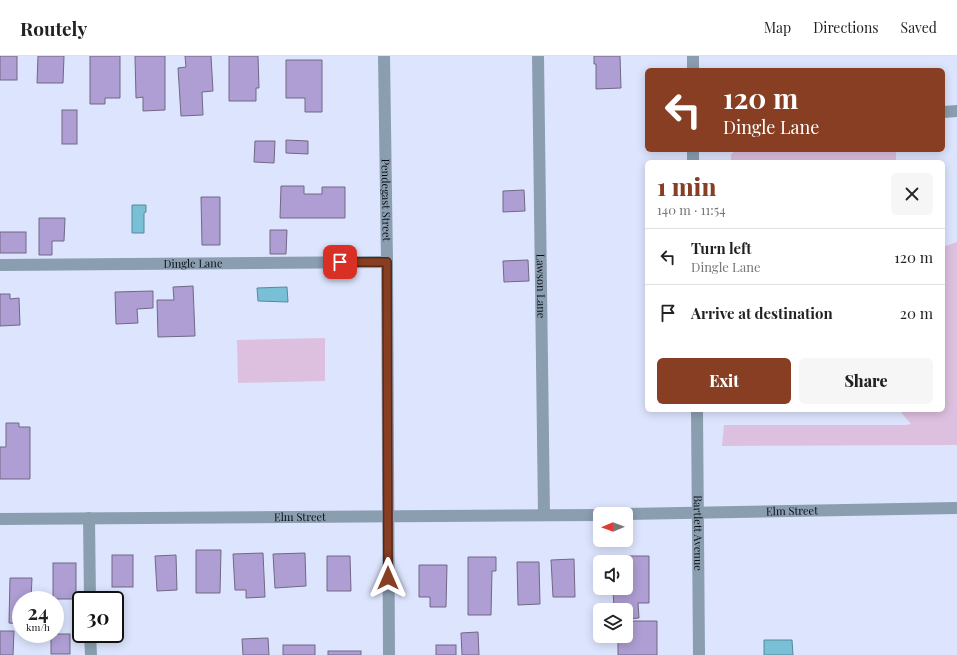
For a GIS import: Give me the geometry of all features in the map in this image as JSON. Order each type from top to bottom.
[{"type":"street","name":"Pendegast Street","points":[[384,56],[387,262],[389,655]]},
{"type":"street","name":"Lawson Lane","points":[[538,56],[544,515]]},
{"type":"street","points":[[693,56],[693,68]]},
{"type":"street","points":[[945,112],[957,112]]},
{"type":"street","name":"Dingle Lane","points":[[0,265],[387,262]]},
{"type":"street","name":"Bartlett Avenue","points":[[697,412],[700,655]]},
{"type":"street","name":"Elm Street","points":[[633,514],[957,508]]},
{"type":"street","name":"Elm Street","points":[[0,519],[593,515]]},
{"type":"street","points":[[89,518],[90,591]]},
{"type":"street","points":[[90,643],[91,655]]},
{"type":"shaded area","points":[[733,152],[896,152],[896,160],[731,160],[731,155]]},
{"type":"shaded area","points":[[957,242],[957,445],[722,446],[724,425],[905,425],[911,424],[901,412],[945,412],[945,246]]},
{"type":"shaded area","points":[[325,338],[325,381],[238,383],[237,340]]},
{"type":"water","points":[[132,205],[146,205],[146,212],[144,213],[144,233],[132,233]]},
{"type":"water","points":[[287,287],[288,302],[258,301],[257,288]]},
{"type":"water","points":[[764,640],[792,640],[793,655],[764,655]]},
{"type":"building","points":[[0,56],[17,56],[17,80],[0,80]]},
{"type":"building","points":[[38,56],[64,56],[63,83],[37,83]]},
{"type":"building","points":[[90,56],[120,56],[120,98],[105,98],[105,104],[90,104]]},
{"type":"building","points":[[135,56],[165,56],[165,110],[143,111],[143,97],[136,98]]},
{"type":"building","points":[[185,56],[211,56],[213,91],[202,92],[203,115],[181,116],[178,68],[186,67]]},
{"type":"building","points":[[229,56],[258,56],[259,88],[256,88],[256,101],[229,101]]},
{"type":"building","points":[[594,56],[620,56],[621,88],[596,89],[596,64],[594,64]]},
{"type":"building","points":[[286,60],[322,60],[322,112],[305,112],[305,98],[286,98]]},
{"type":"building","points":[[62,110],[77,110],[77,144],[62,144]]},
{"type":"building","points":[[286,140],[308,141],[308,154],[286,153]]},
{"type":"building","points":[[255,141],[275,141],[274,163],[254,162]]},
{"type":"building","points":[[281,186],[304,186],[304,194],[322,194],[322,187],[345,187],[345,218],[280,218]]},
{"type":"building","points":[[524,190],[525,211],[503,212],[503,191]]},
{"type":"building","points":[[201,197],[220,197],[220,245],[202,245]]},
{"type":"building","points":[[39,218],[65,218],[64,241],[52,241],[52,255],[39,255]]},
{"type":"building","points":[[270,230],[287,230],[286,254],[270,254]]},
{"type":"building","points":[[0,232],[26,232],[26,253],[0,253]]},
{"type":"building","points":[[528,260],[529,281],[504,282],[503,261]]},
{"type":"building","points":[[193,286],[195,336],[158,337],[157,300],[174,300],[173,287]]},
{"type":"building","points":[[153,291],[153,308],[137,309],[138,323],[116,324],[115,292]]},
{"type":"building","points":[[0,294],[10,294],[10,299],[19,298],[20,325],[0,326]]},
{"type":"building","points":[[6,423],[19,423],[19,427],[30,427],[30,479],[0,479],[0,447],[6,447]]},
{"type":"building","points":[[196,550],[221,550],[220,593],[196,593]]},
{"type":"building","points":[[263,553],[265,597],[246,598],[246,590],[235,590],[233,554]]},
{"type":"building","points":[[305,553],[306,586],[275,588],[273,554]]},
{"type":"building","points":[[112,555],[133,555],[133,587],[112,587]]},
{"type":"building","points":[[176,555],[177,590],[157,591],[155,556]]},
{"type":"building","points":[[327,556],[350,556],[351,591],[327,591]]},
{"type":"building","points":[[633,556],[649,556],[649,603],[638,603],[639,618],[633,618],[633,603],[614,603],[613,595],[633,595]]},
{"type":"building","points":[[468,557],[496,557],[496,571],[492,571],[491,615],[468,615]]},
{"type":"building","points":[[574,559],[575,597],[553,597],[551,560]]},
{"type":"building","points":[[517,562],[539,562],[540,604],[518,605]]},
{"type":"building","points":[[53,563],[76,563],[76,591],[72,591],[72,599],[64,599],[64,591],[53,591]]},
{"type":"building","points":[[419,565],[447,565],[446,607],[430,607],[430,597],[419,597]]},
{"type":"building","points":[[10,578],[32,578],[31,591],[12,591],[12,623],[9,623]]},
{"type":"building","points":[[633,621],[657,621],[657,655],[618,655],[618,643],[633,643]]},
{"type":"building","points":[[0,631],[12,631],[13,655],[0,655]]},
{"type":"building","points":[[478,632],[479,655],[462,655],[461,633]]},
{"type":"building","points":[[64,634],[70,634],[70,654],[51,654],[51,643],[64,643]]},
{"type":"building","points":[[268,638],[269,655],[243,655],[242,639]]},
{"type":"building","points":[[283,645],[315,645],[315,655],[283,655]]},
{"type":"building","points":[[436,645],[456,645],[456,655],[436,655]]},
{"type":"building","points":[[328,651],[361,651],[361,655],[328,655]]},
{"type":"route","points":[[340,262],[387,262],[388,578]]}]
